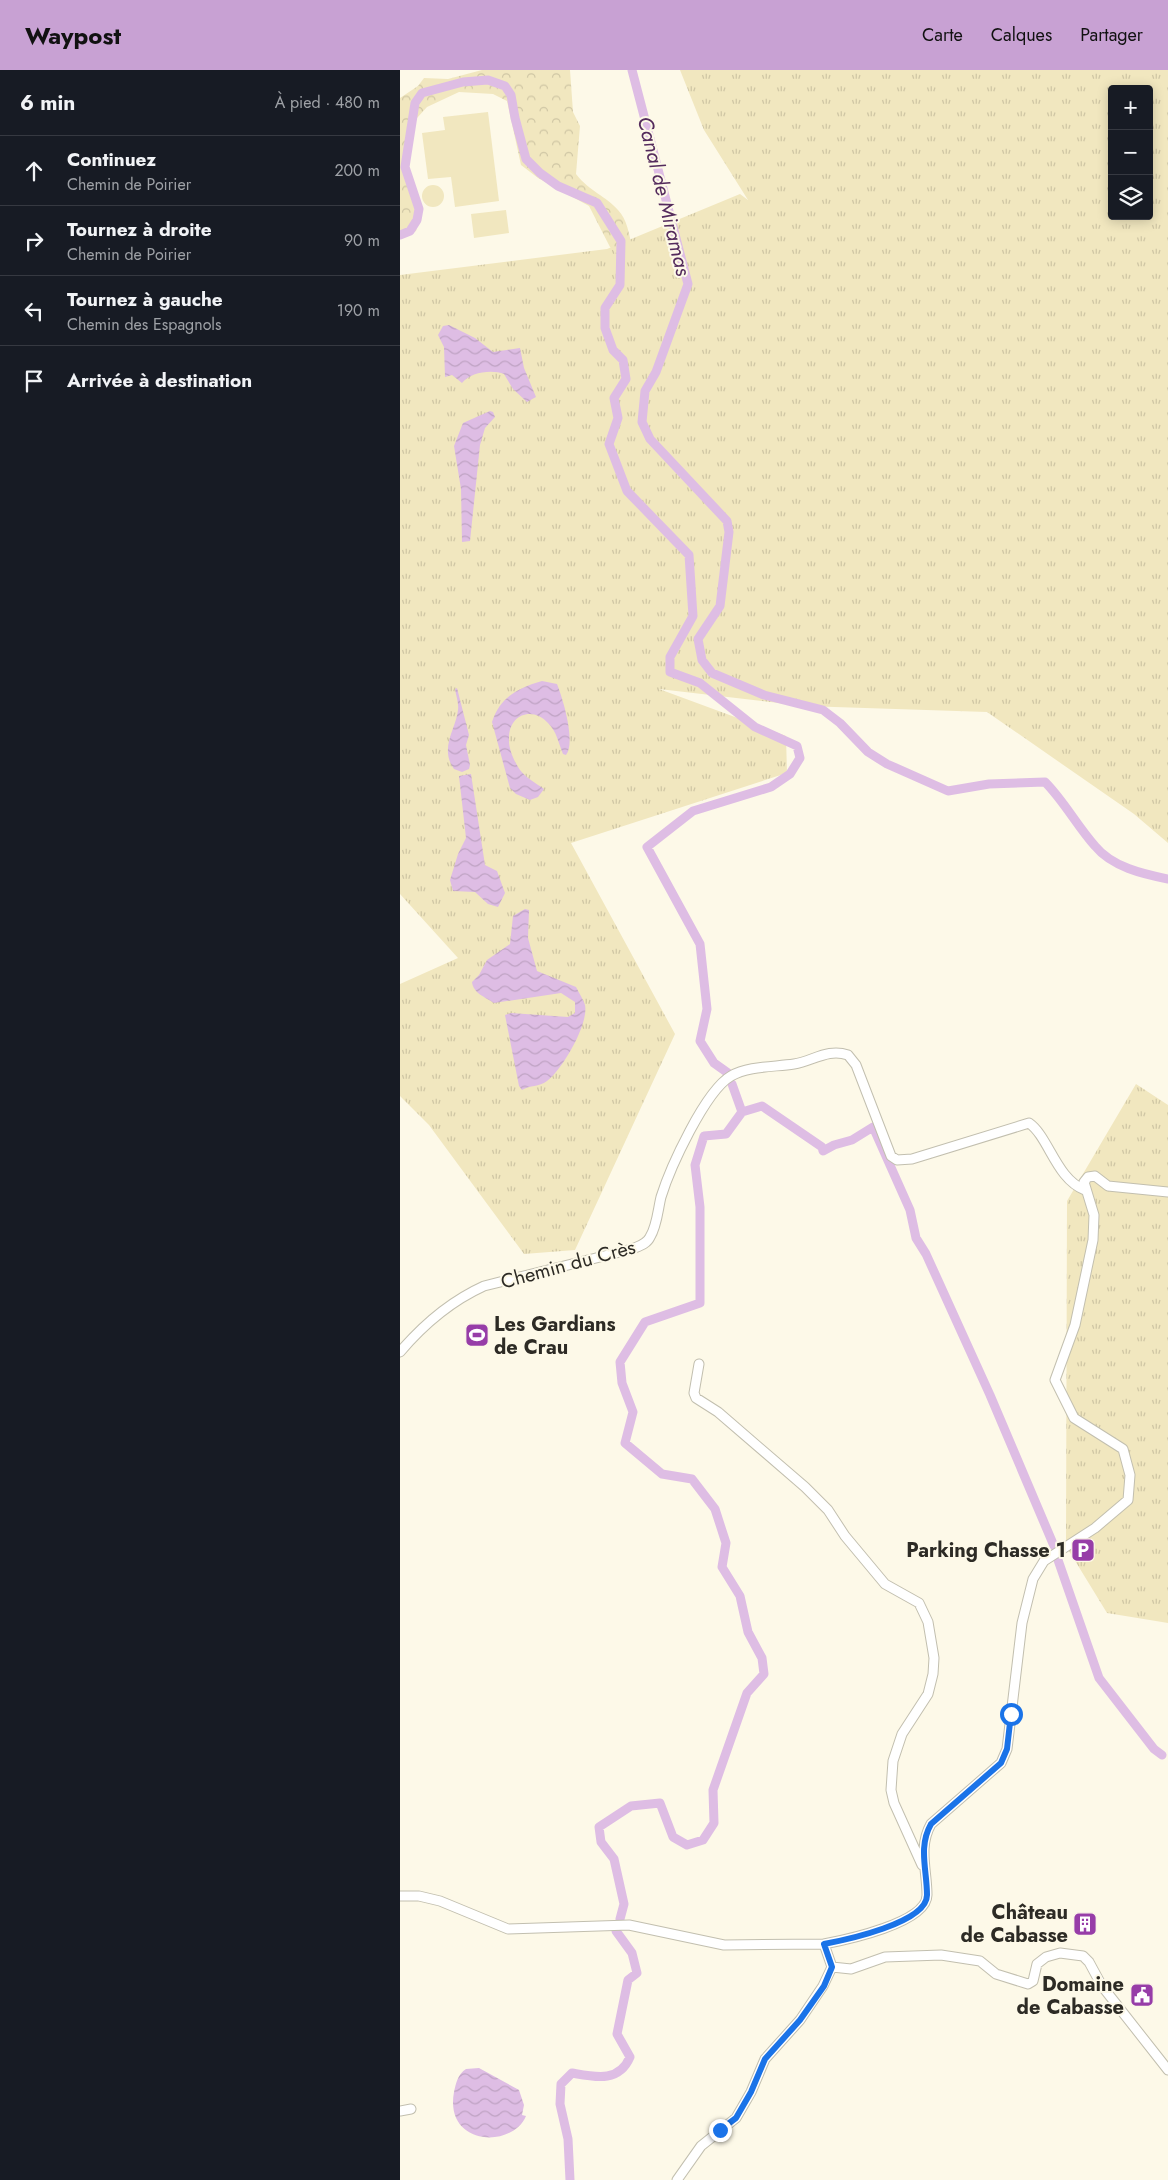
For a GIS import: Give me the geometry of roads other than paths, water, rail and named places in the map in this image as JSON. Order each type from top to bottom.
[{"type":"street","name":"Chemin du Crès","points":[[400,1352],[444,1310],[463,1296],[484,1286],[632,1249],[644,1244],[650,1237],[662,1194],[701,1108],[716,1088],[731,1076],[746,1071],[806,1062],[831,1052],[848,1055],[856,1066],[891,1156],[898,1160],[912,1159],[1029,1124],[1058,1166],[1078,1187],[1085,1190]]},
{"type":"street","points":[[400,1896],[419,1896],[440,1901],[508,1929],[629,1925],[724,1945],[824,1944],[865,1936],[900,1921],[921,1908],[927,1898],[923,1848],[925,1835],[931,1824],[1001,1763],[1007,1749],[1022,1623],[1033,1579],[1044,1561],[1095,1528],[1128,1500],[1130,1475],[1123,1449],[1074,1418],[1055,1380],[1075,1325],[1093,1240],[1094,1215],[1084,1182],[1088,1177],[1095,1176],[1102,1179],[1108,1186],[1168,1192]]},
{"type":"street","points":[[699,1364],[694,1393],[696,1398],[718,1412],[805,1487],[828,1510],[845,1536],[885,1584],[919,1603],[928,1622],[934,1658],[933,1674],[928,1694],[902,1734],[893,1761],[891,1790],[894,1803],[924,1869]]},
{"type":"street","points":[[676,2180],[700,2146],[736,2118],[751,2092],[765,2059],[800,2020],[824,1986],[832,1967],[824,1944]]},
{"type":"street","points":[[832,1967],[850,1969],[886,1958],[941,1955],[980,1961],[996,1974],[1028,1984],[1033,1981],[1036,1964],[1046,1957],[1060,1953],[1082,1956],[1089,1962],[1102,1986],[1168,2070]]},
{"type":"street","points":[[400,2111],[411,2109]]},
{"type":"water","points":[[449,325],[475,338],[493,352],[520,348],[524,368],[536,397],[527,402],[513,389],[504,374],[499,372],[482,372],[470,376],[462,383],[452,375],[445,377],[444,347],[438,335],[443,326]]},
{"type":"water","points":[[490,411],[493,412],[495,417],[485,428],[480,445],[470,541],[462,542],[461,489],[454,446],[463,423]]},
{"type":"water","points":[[542,681],[557,684],[568,720],[570,741],[566,755],[563,754],[553,730],[542,718],[536,715],[523,715],[513,723],[509,742],[514,759],[522,773],[544,789],[538,797],[530,800],[516,794],[510,788],[492,722],[495,713],[511,695],[518,690]]},
{"type":"water","points":[[457,688],[469,735],[466,745],[470,765],[469,769],[462,772],[454,769],[448,754],[448,746],[458,710],[455,689]]},
{"type":"water","points":[[471,774],[485,865],[497,871],[505,893],[498,907],[488,904],[475,892],[453,891],[450,880],[458,854],[466,838],[459,776]]},
{"type":"water","points":[[525,909],[529,910],[528,938],[537,971],[576,987],[585,1005],[585,1013],[579,1034],[560,1067],[544,1083],[522,1090],[519,1086],[505,1015],[511,1013],[568,1017],[575,1013],[575,1002],[561,993],[494,1003],[477,992],[472,982],[479,975],[487,960],[510,944],[513,916]]},
{"type":"water","points":[[479,2068],[519,2090],[524,2105],[522,2115],[526,2116],[518,2127],[507,2134],[481,2137],[469,2132],[459,2123],[454,2110],[454,2092],[459,2076],[466,2069]]},
{"type":"waterway","name":"Canal de Miramas","points":[[632,70],[688,284],[656,372],[645,391],[642,422],[650,439],[727,521],[729,532],[720,606],[698,639],[702,660],[712,673],[764,695],[823,710],[840,723],[868,752],[887,764],[948,791],[989,784],[1045,782],[1088,838],[1102,853],[1128,869],[1168,879]]},
{"type":"waterway","points":[[400,235],[410,231],[417,220],[419,209],[405,167],[415,103],[422,93],[463,82],[488,80],[505,86],[511,95],[526,159],[540,173],[558,186],[597,203],[621,241],[620,285],[605,308],[605,328],[613,350],[623,360],[626,379],[614,398],[618,418],[609,444],[627,491],[689,555],[693,616],[670,657],[670,672],[700,683],[755,727],[797,746],[800,758],[790,774],[771,787],[693,811],[647,847],[700,944],[707,1009],[700,1041],[714,1063],[728,1073]]},
{"type":"waterway","points":[[620,1919],[624,1904],[614,1859],[601,1842],[599,1827],[631,1806],[660,1803],[673,1837],[687,1845],[703,1840],[714,1823],[713,1790],[747,1693],[764,1674],[762,1658],[748,1632],[740,1596],[722,1567],[726,1543],[715,1509],[692,1479],[662,1474],[625,1443],[633,1412],[622,1383],[620,1362],[645,1322],[700,1303],[700,1207],[695,1165],[704,1136],[726,1134],[742,1112],[732,1084]]},
{"type":"waterway","points":[[742,1112],[762,1106],[822,1147],[823,1151],[834,1145],[852,1140],[873,1127],[910,1210],[916,1238],[926,1254],[990,1395],[1054,1546]]},
{"type":"waterway","points":[[1058,1560],[1099,1678],[1154,1749],[1162,1755]]},
{"type":"waterway","points":[[570,2180],[568,2139],[560,2104],[561,2084],[572,2073],[598,2077],[613,2075],[620,2071],[630,2057],[617,2034],[628,1980],[637,1973],[632,1953],[616,1931]]},
{"type":"place","name":"Les Gardians de Crau","points":[[477,1335]]},
{"type":"place","name":"Parking Chasse 1","points":[[1083,1550]]},
{"type":"place","name":"Château de Cabasse","points":[[1085,1924]]},
{"type":"place","name":"Domaine de Cabasse","points":[[1142,1995]]}]
